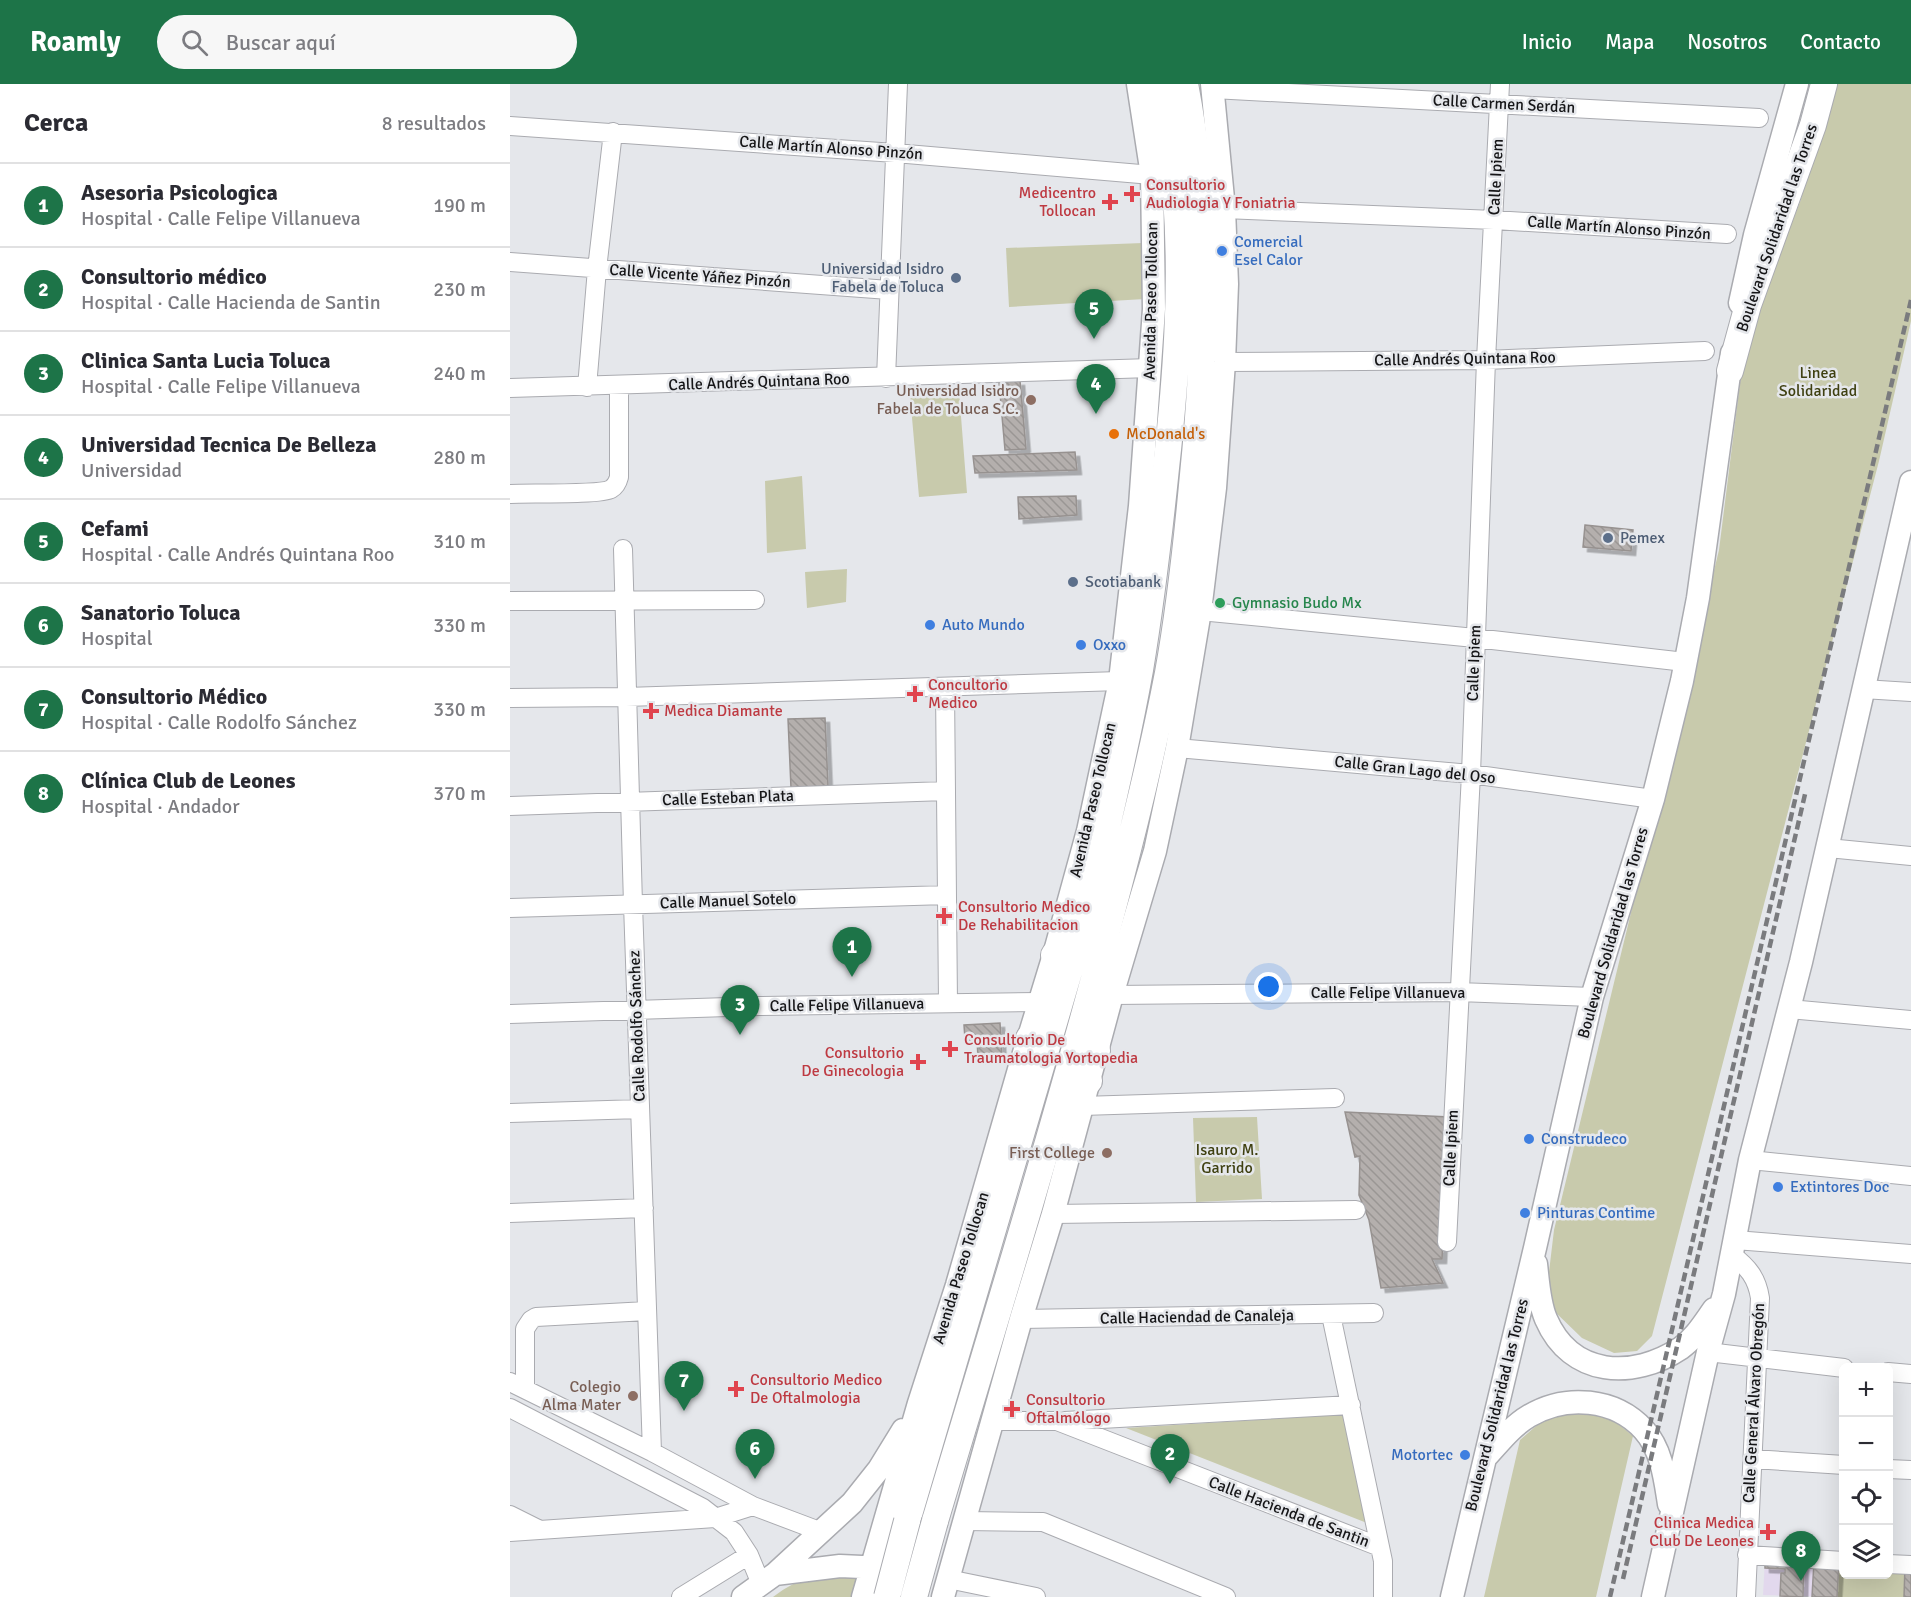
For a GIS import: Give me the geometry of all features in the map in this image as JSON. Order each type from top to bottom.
[{"type":"highway","name":"Avenida Paseo Tollocan","points":[[887,1597],[907,1521],[1086,914],[1109,818],[1139,672],[1156,555],[1177,341],[1179,267],[1176,195],[1160,84]]},
{"type":"highway","points":[[1097,1051],[1101,995],[1166,682],[1188,531],[1203,367],[1205,294],[1192,122],[1185,84]]},
{"type":"highway","name":"Boulevard Solidaridad las Torres","points":[[1730,371],[1748,304],[1813,125],[1824,84]]},
{"type":"highway","points":[[1054,955],[1086,914]]},
{"type":"highway","points":[[914,1597],[934,1521],[1055,1122],[1101,995]]},
{"type":"highway","points":[[1029,1038],[1035,1090]]},
{"type":"highway","points":[[1055,1122],[1089,1082]]},
{"type":"main road","name":"Avenida Paseo Tollocan","points":[[862,1597],[1054,955],[1088,831],[1120,681],[1140,506],[1154,309],[1152,175],[1138,84]]},
{"type":"main road","name":"Boulevard Solidaridad las Torres","points":[[1452,1597],[1592,997],[1653,799],[1685,662],[1698,598],[1739,307],[1748,262],[1797,84]]},
{"type":"main road","points":[[1101,995],[1155,851],[1177,748],[1200,611],[1215,488],[1227,284],[1224,208],[1213,86]]},
{"type":"main road","points":[[1653,1597],[1708,1352],[1724,1294],[1750,1160],[1828,848],[1911,482]]},
{"type":"main road","points":[[760,1585],[823,1567],[870,1566],[945,1588],[1053,1214],[1097,1051]]},
{"type":"main road","points":[[1535,1248],[1537,1275],[1546,1319],[1564,1347],[1576,1358],[1602,1368],[1619,1369],[1644,1364],[1682,1348],[1701,1329],[1724,1294]]},
{"type":"main road","points":[[1484,1459],[1518,1423],[1530,1415],[1562,1403],[1585,1401],[1594,1403],[1625,1416],[1644,1430],[1660,1458],[1671,1514]]},
{"type":"main road","points":[[760,1585],[852,1503],[879,1469],[919,1403]]},
{"type":"street","points":[[886,378],[897,84]]},
{"type":"street","name":"Calle Ipiem","points":[[1447,1242],[1458,992],[1471,774],[1486,360],[1500,84]]},
{"type":"street","name":"Calle Carmen Serdán","points":[[1213,86],[1759,118]]},
{"type":"street","name":"Calle Martín Alonso Pinzón","points":[[510,126],[895,153],[1152,175]]},
{"type":"street","points":[[587,387],[597,269],[613,132]]},
{"type":"street","name":"Calle Martín Alonso Pinzón","points":[[1224,208],[1494,220],[1726,234]]},
{"type":"street","name":"Calle Vicente Yáñez Pinzón","points":[[510,262],[890,290]]},
{"type":"street","name":"Calle Andrés Quintana Roo","points":[[1224,362],[1486,360],[1705,351]]},
{"type":"street","name":"Calle Andrés Quintana Roo","points":[[510,388],[1151,368]]},
{"type":"street","points":[[510,494],[610,490],[619,477],[619,386]]},
{"type":"street","name":"Calle Rodolfo Sánchez","points":[[623,549],[629,802],[652,1452]]},
{"type":"street","points":[[510,601],[754,600]]},
{"type":"street","points":[[1200,611],[1475,638],[1685,662]]},
{"type":"street","points":[[510,698],[626,697],[1120,681]]},
{"type":"street","points":[[945,688],[948,1003]]},
{"type":"street","points":[[1863,689],[1911,692]]},
{"type":"street","name":"Calle Gran Lago del Oso","points":[[1177,748],[1471,774],[1653,799]]},
{"type":"street","name":"Calle Esteban Plata","points":[[510,806],[946,791]]},
{"type":"street","points":[[1828,848],[1911,856]]},
{"type":"street","name":"Calle Manuel Sotelo","points":[[510,908],[947,895]]},
{"type":"street","name":"Calle Felipe Villanueva","points":[[1101,995],[1458,992],[1592,997]]},
{"type":"street","name":"Calle Felipe Villanueva","points":[[510,1014],[759,1006],[1039,1002]]},
{"type":"street","points":[[1789,1009],[1911,1020]]},
{"type":"street","points":[[1082,1106],[1335,1098]]},
{"type":"street","points":[[510,1113],[640,1108]]},
{"type":"street","points":[[1750,1160],[1911,1176]]},
{"type":"street","points":[[510,1213],[644,1208]]},
{"type":"street","points":[[1053,1214],[1356,1210]]},
{"type":"street","points":[[1734,1247],[1911,1254]]},
{"type":"street","name":"Calle General Álvaro Obregón","points":[[1734,1247],[1758,1286],[1760,1298],[1746,1597]]},
{"type":"street","points":[[647,1311],[536,1317],[525,1329],[517,1386],[652,1452],[753,1506],[822,1532]]},
{"type":"street","name":"Calle Haciendad de Canaleja","points":[[1021,1319],[1374,1313]]},
{"type":"street","points":[[1331,1315],[1383,1561],[1383,1597]]},
{"type":"street","points":[[1708,1352],[1839,1367]]},
{"type":"street","points":[[1893,1372],[1911,1374]]},
{"type":"street","points":[[1057,1421],[1351,1405]]},
{"type":"street","points":[[510,1408],[692,1502],[716,1518],[734,1532],[749,1555],[760,1585]]},
{"type":"street","name":"Calle Hacienda de Santin","points":[[993,1421],[1057,1421],[1380,1547]]},
{"type":"street","points":[[1753,1459],[1839,1465]]},
{"type":"street","points":[[1893,1469],[1911,1470]]},
{"type":"street","points":[[692,1502],[709,1484]]},
{"type":"street","points":[[510,1532],[716,1518],[753,1506]]},
{"type":"street","points":[[510,1515],[540,1530]]},
{"type":"street","points":[[965,1521],[1043,1522],[1226,1597]]},
{"type":"street","points":[[681,1597],[749,1555]]},
{"type":"street","points":[[1747,1555],[1839,1561]]},
{"type":"street","points":[[1893,1564],[1911,1565]]},
{"type":"street","points":[[945,1588],[1036,1597]]},
{"type":"shaded area","points":[[1765,1559],[1839,1562],[1837,1597],[1763,1595]]},
{"type":"green space","name":"Linea Solidaridad","points":[[1834,84],[1911,84],[1911,321],[1879,461],[1652,1336],[1637,1351],[1614,1353],[1582,1338],[1552,1309],[1549,1272],[1554,1230],[1719,550],[1742,367],[1765,289],[1800,202]]},
{"type":"green space","points":[[1143,243],[1145,299],[1009,307],[1006,248]]},
{"type":"green space","points":[[959,391],[967,493],[919,497],[910,395]]},
{"type":"green space","points":[[802,476],[806,549],[767,553],[765,481]]},
{"type":"green space","points":[[847,569],[846,602],[807,608],[805,572]]},
{"type":"green space","name":"Isauro M. Garrido","points":[[1257,1117],[1262,1199],[1196,1202],[1193,1118]]},
{"type":"green space","points":[[1583,1411],[1611,1418],[1633,1436],[1596,1597],[1484,1597],[1520,1440],[1544,1419],[1566,1412]]},
{"type":"green space","points":[[1350,1414],[1372,1525],[1126,1428]]},
{"type":"green space","points":[[1839,1562],[1839,1579],[1893,1579],[1893,1565],[1905,1566],[1904,1597],[1837,1597]]},
{"type":"green space","points":[[851,1575],[863,1584],[859,1597],[773,1597],[792,1584],[810,1578]]},
{"type":"building","points":[[1020,381],[1026,449],[1005,450],[999,382]]},
{"type":"building","points":[[1075,452],[1077,470],[975,473],[973,456]]},
{"type":"building","points":[[1076,496],[1077,515],[1019,519],[1018,497]]},
{"type":"building","name":"Pemex","points":[[1585,525],[1633,530],[1631,551],[1583,547]]},
{"type":"building","points":[[825,718],[828,786],[791,788],[788,719]]},
{"type":"building","points":[[1000,1023],[1002,1058],[978,1059],[977,1038],[965,1039],[964,1025]]},
{"type":"building","points":[[1345,1112],[1449,1117],[1442,1259],[1432,1259],[1443,1283],[1381,1288],[1369,1220],[1359,1195],[1360,1156],[1355,1157]]},
{"type":"building","points":[[1765,1559],[1804,1561],[1803,1597],[1780,1596],[1781,1573],[1785,1573],[1785,1569],[1765,1568]]},
{"type":"building","points":[[1814,1561],[1839,1562],[1837,1597],[1812,1597]]},
{"type":"building","points":[[1905,1566],[1911,1566],[1911,1597],[1904,1597]]},
{"type":"railway","points":[[1610,1597],[1911,300]]},
{"type":"railway","points":[[1623,1579],[1806,790]]},
{"type":"place","name":"Consultorio Audiologia Y Foniatria","points":[[1132,194]]},
{"type":"place","name":"Medicentro Tollocan","points":[[1110,202]]},
{"type":"place","name":"Comercial Esel Calor","points":[[1222,251]]},
{"type":"place","name":"Universidad Isidro Fabela de Toluca","points":[[956,278]]},
{"type":"place","name":"Cefami","points":[[1094,339]]},
{"type":"place","name":"Universidad Isidro Fabela de Toluca S.C.","points":[[1031,400]]},
{"type":"place","name":"Universidad Tecnica De Belleza","points":[[1096,414]]},
{"type":"place","name":"McDonald's","points":[[1114,434]]},
{"type":"place","name":"Pemex","points":[[1608,538]]},
{"type":"place","name":"Scotiabank","points":[[1073,582]]},
{"type":"place","name":"Gymnasio Budo Mx","points":[[1220,603]]},
{"type":"place","name":"Auto Mundo","points":[[930,625]]},
{"type":"place","name":"Oxxo","points":[[1081,645]]},
{"type":"place","name":"Concultorio Medico","points":[[915,694]]},
{"type":"place","name":"Medica Diamante","points":[[651,711]]},
{"type":"place","name":"Consultorio Medico De Rehabilitacion","points":[[944,916]]},
{"type":"place","name":"Asesoria Psicologica","points":[[852,977]]},
{"type":"place","name":"Clinica Santa Lucia Toluca","points":[[740,1035]]},
{"type":"place","name":"Consultorio De Traumatologia Yortopedia","points":[[950,1049]]},
{"type":"place","name":"Consultorio De Ginecologia","points":[[918,1062]]},
{"type":"place","name":"Construdeco","points":[[1529,1139]]},
{"type":"place","name":"First College","points":[[1107,1153]]},
{"type":"place","name":"Extintores Doc","points":[[1778,1187]]},
{"type":"place","name":"Pinturas Contime","points":[[1525,1213]]},
{"type":"place","name":"Consultorio Medico De Oftalmologia","points":[[736,1389]]},
{"type":"place","name":"Colegio Alma Mater","points":[[633,1396]]},
{"type":"place","name":"Consultorio Oftalmólogo","points":[[1012,1409]]},
{"type":"place","name":"Consultorio Médico","points":[[684,1411]]},
{"type":"place","name":"Motortec","points":[[1465,1455]]},
{"type":"place","name":"Sanatorio Toluca","points":[[755,1479]]},
{"type":"place","name":"Consultorio médico","points":[[1170,1484]]},
{"type":"place","name":"Clinica Medica Club De Leones","points":[[1768,1532]]},
{"type":"place","name":"Clínica Club de Leones","points":[[1801,1581]]}]
